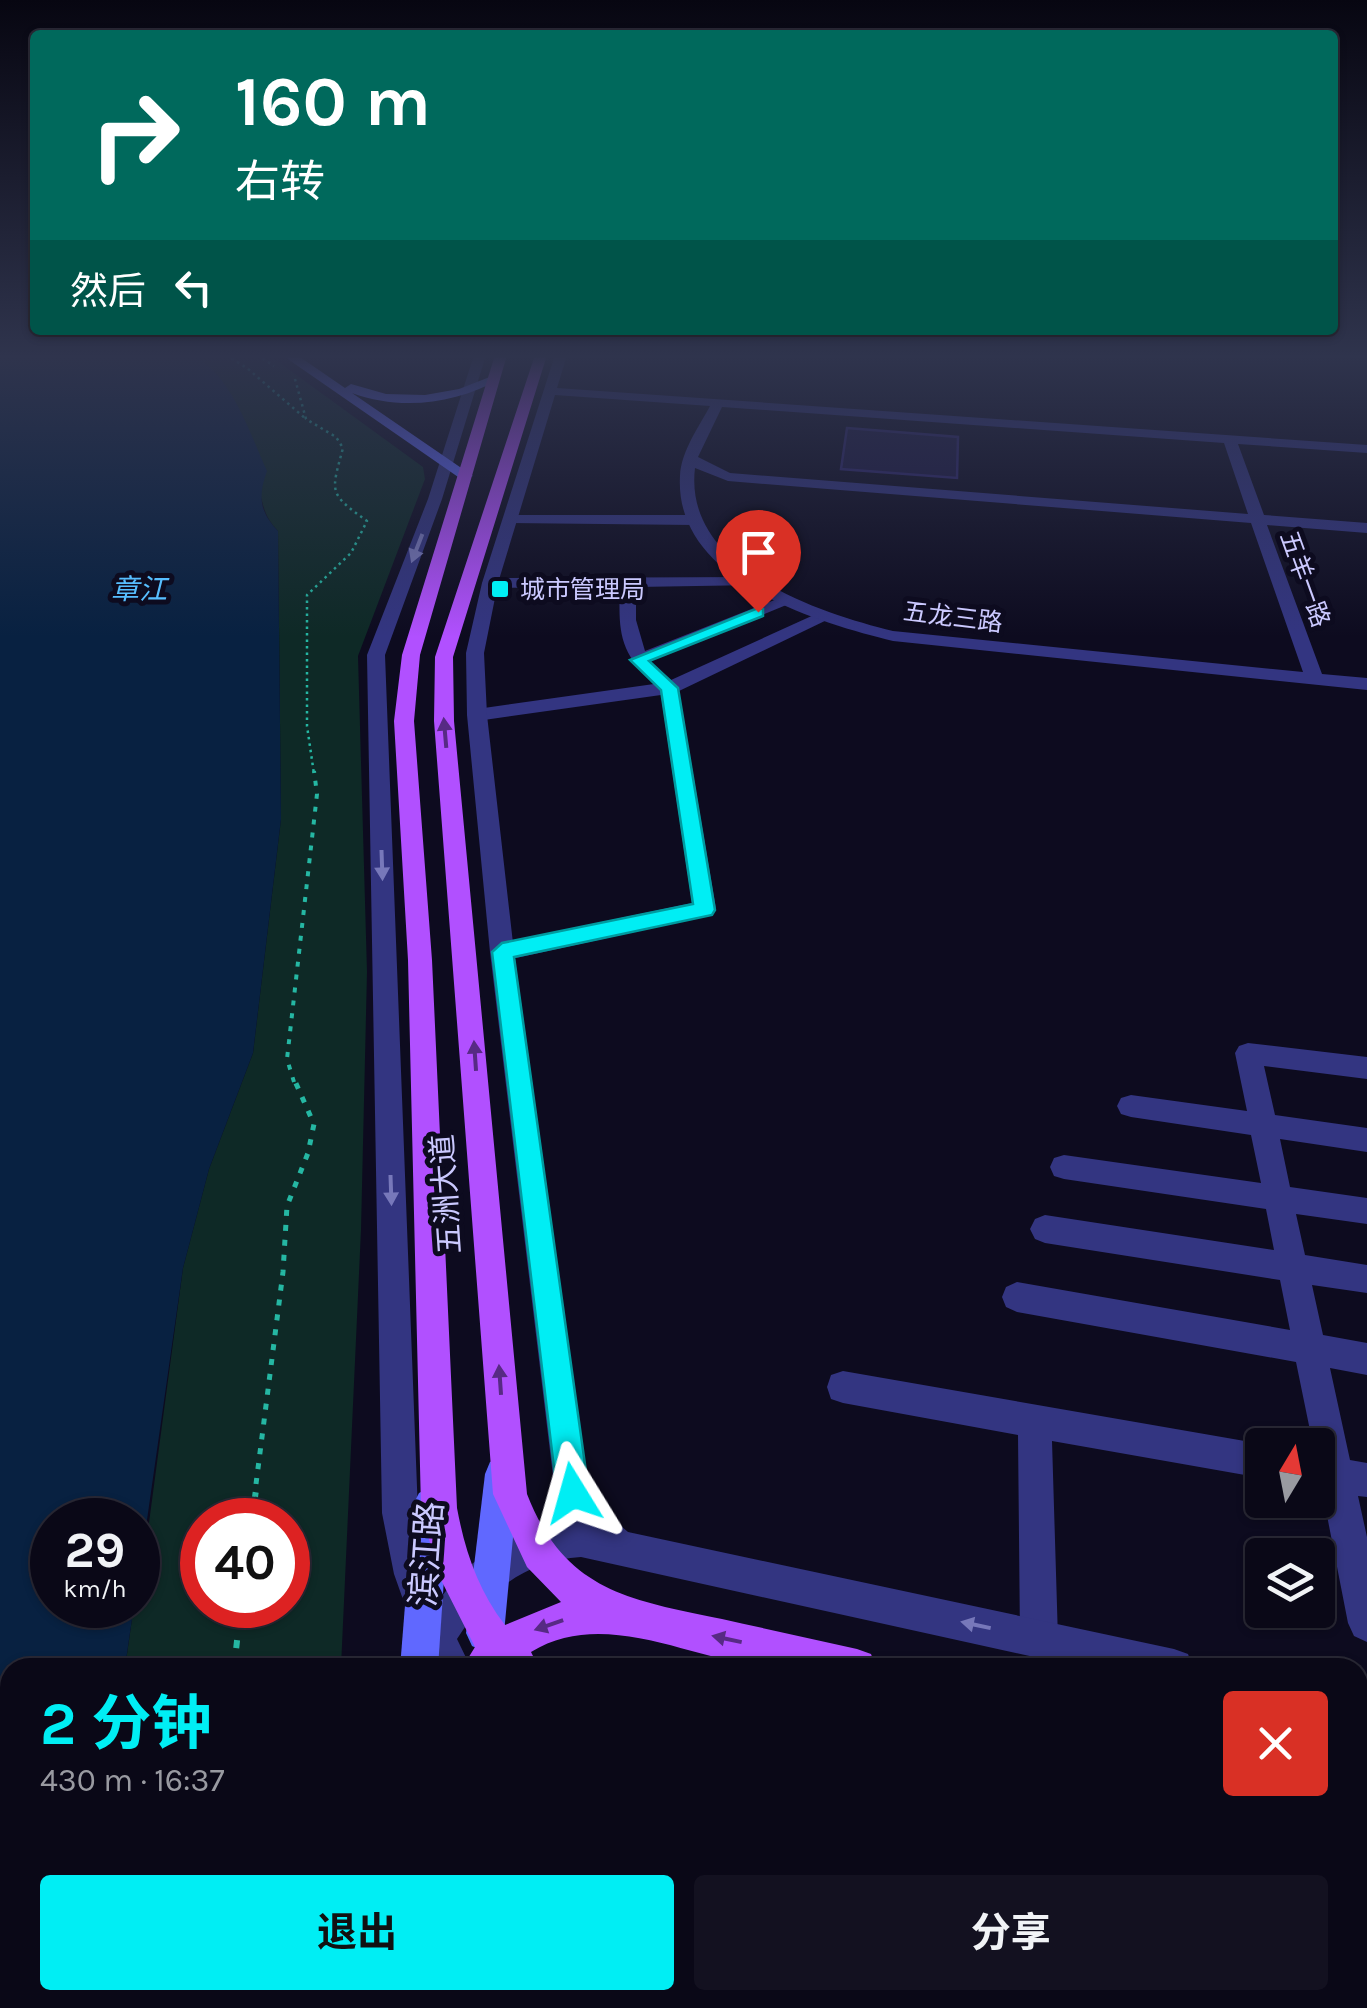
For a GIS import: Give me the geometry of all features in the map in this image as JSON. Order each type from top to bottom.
[{"type":"main road","points":[[425,449],[456,470]]},
{"type":"main road","points":[[456,470],[463,449]]},
{"type":"main road","points":[[456,470],[466,449]]},
{"type":"main road","points":[[498,484],[507,449]]},
{"type":"main road","points":[[498,484],[510,449]]},
{"type":"main road","name":"五洲大道","points":[[456,470],[411,655],[404,721],[420,960],[436,1440],[444,1539],[492,1658]]},
{"type":"main road","name":"五洲大道","points":[[498,484],[444,658],[444,721],[468,956],[510,1494],[533,1547],[559,1579],[580,1596],[629,1618],[811,1658]]},
{"type":"main road","name":"滨江路","points":[[431,1650],[436,1440]]},
{"type":"main road","name":"滨江路","points":[[492,1658],[492,1570],[505,1447]]},
{"type":"main road","points":[[492,1658],[557,1621],[580,1616],[629,1618]]},
{"type":"street","points":[[431,1650],[400,1513],[376,655],[456,470],[459,449]]},
{"type":"street","points":[[533,449],[490,584],[476,653],[478,715],[502,952],[573,1493],[588,1524],[623,1548]]},
{"type":"street","name":"五龙三路","points":[[696,449],[686,476],[694,520],[718,552],[752,582],[822,618],[929,640],[1367,684]]},
{"type":"street","name":"五羊一路","points":[[1232,449],[1314,678]]},
{"type":"street","points":[[691,458],[705,469],[728,477],[1367,528]]},
{"type":"street","points":[[688,495],[702,484],[728,477]]},
{"type":"street","points":[[510,518],[694,520]]},
{"type":"street","points":[[490,584],[752,582]]},
{"type":"street","points":[[502,952],[704,910],[669,688],[638,660],[627,620],[628,584]]},
{"type":"street","points":[[638,660],[788,600]]},
{"type":"street","points":[[478,715],[669,688],[822,618]]},
{"type":"street","points":[[1367,1068],[1248,1052],[1340,1476],[1367,1623]]},
{"type":"street","points":[[1131,1106],[1367,1140]]},
{"type":"street","points":[[1064,1167],[1367,1210]]},
{"type":"street","points":[[1046,1229],[1367,1279]]},
{"type":"street","points":[[1017,1297],[1367,1359]]},
{"type":"street","points":[[843,1387],[1245,1458]]},
{"type":"street","points":[[1035,1419],[1039,1639]]},
{"type":"street","points":[[431,1650],[464,1595],[492,1570],[533,1547],[578,1539],[1127,1658]]},
{"type":"path","points":[[255,1498],[288,1206],[314,1124],[287,1058],[317,794],[307,726],[307,595],[344,562],[367,521],[338,501],[331,491],[331,477],[342,449]]},
{"type":"path","points":[[235,1658],[238,1628]]},
{"type":"green space","points":[[249,449],[398,449],[423,467],[425,479],[358,656],[367,972],[361,1230],[341,1658],[126,1658],[131,1628],[160,1628],[160,1498],[152,1498],[183,1268],[209,1169],[253,1053],[281,819],[278,531],[265,511]]},
{"type":"water","name":"章江","points":[[0,449],[257,449],[267,471],[262,488],[264,510],[278,531],[281,819],[253,1053],[209,1169],[183,1268],[150,1498],[30,1498],[30,1628],[131,1628],[126,1658],[0,1658]]},
{"type":"building","points":[[844,449],[958,449],[957,478],[841,469]]},
{"type":"place","name":"城市管理局","points":[[500,589]]},
{"type":"route","points":[[573,1493],[502,952],[704,910],[669,688],[638,660],[758,612]]}]
